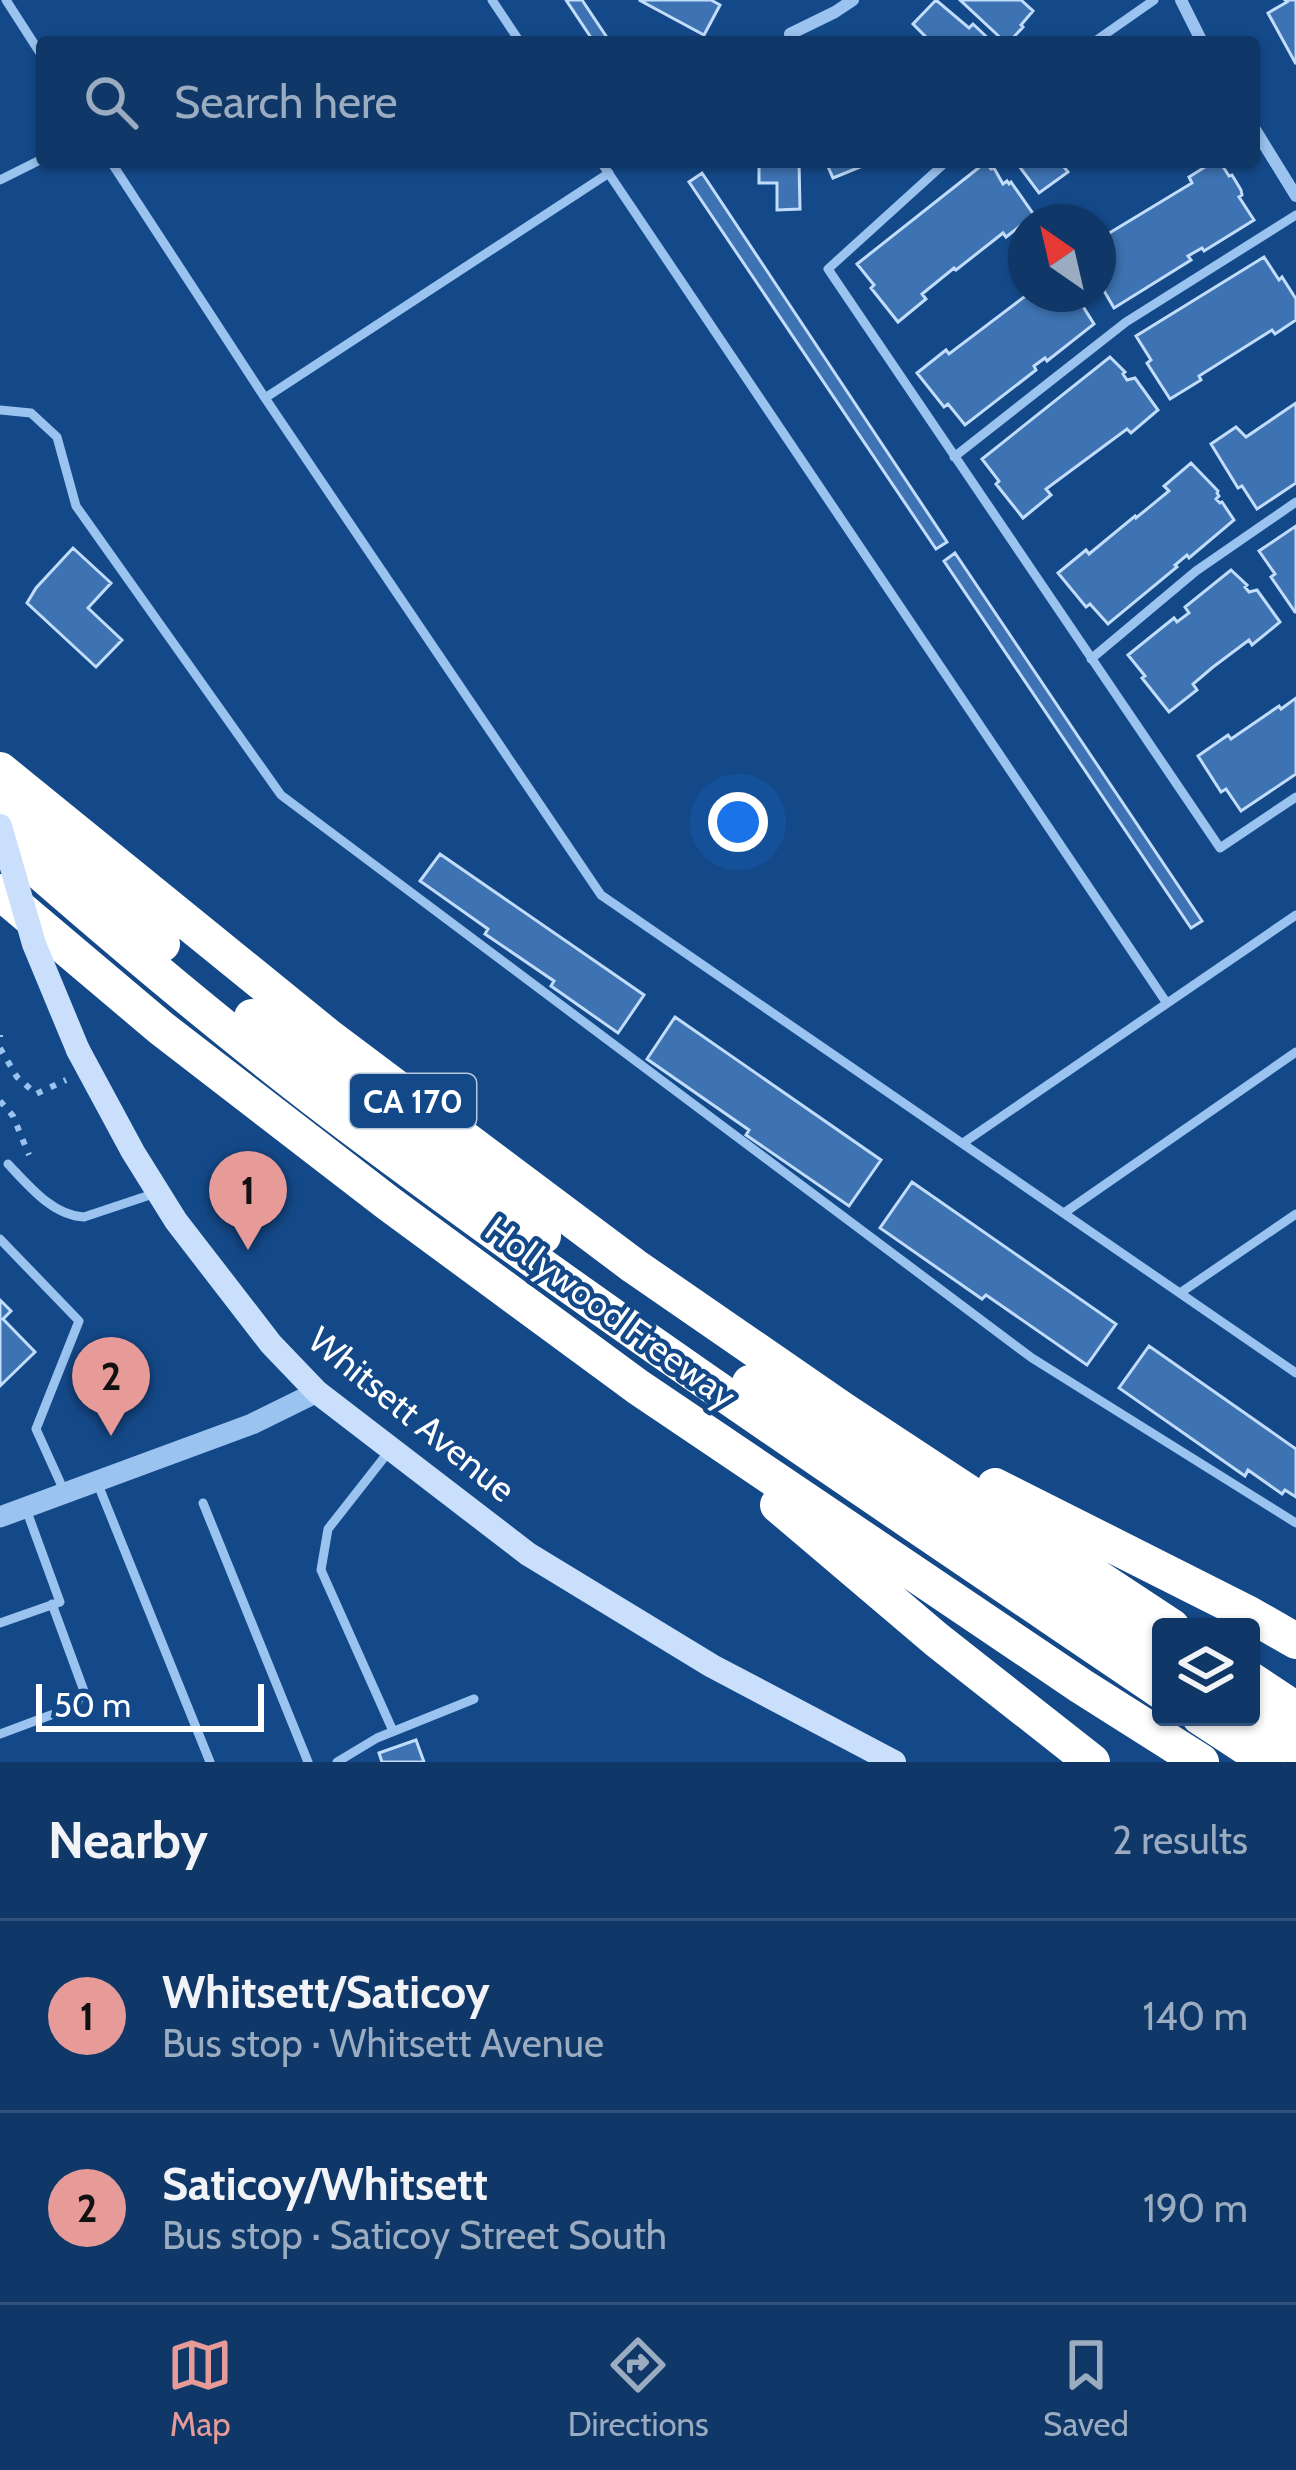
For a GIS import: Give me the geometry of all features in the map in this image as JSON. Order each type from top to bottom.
[{"type":"highway","name":"Hollywood Freeway","points":[[0,770],[237,964],[634,1266],[1158,1618]]},
{"type":"highway","points":[[0,807],[226,997],[541,1234],[754,1386],[1152,1651]]},
{"type":"highway","points":[[0,837],[104,929],[373,1143],[778,1432],[1152,1685]]},
{"type":"highway","name":"Hollywood Freeway","points":[[0,892],[180,1042],[638,1387],[1202,1762]]},
{"type":"highway","points":[[638,1387],[937,1640],[1092,1762]]},
{"type":"highway","points":[[843,1410],[1296,1641]]},
{"type":"highway","points":[[1260,1686],[1296,1710]]},
{"type":"highway","points":[[1260,1722],[1296,1746]]},
{"type":"highway","points":[[1214,1726],[1269,1762]]},
{"type":"main road","name":"Whitsett Avenue","points":[[0,826],[53,994],[133,1153],[176,1221],[247,1314],[317,1393],[528,1553],[712,1666],[894,1762]]},
{"type":"street","points":[[790,34],[853,0]]},
{"type":"street","points":[[1181,0],[1199,36]]},
{"type":"street","points":[[1260,138],[1296,196]]},
{"type":"street","points":[[0,1517],[252,1424],[317,1393]]},
{"type":"lane","points":[[5,0],[36,47]]},
{"type":"lane","points":[[492,0],[516,36]]},
{"type":"lane","points":[[1103,36],[1154,0]]},
{"type":"lane","points":[[0,180],[36,162]]},
{"type":"lane","points":[[115,168],[601,895],[1296,1372]]},
{"type":"lane","points":[[606,168],[1166,1002]]},
{"type":"lane","points":[[939,168],[828,269],[1220,848],[1296,797]]},
{"type":"lane","points":[[265,398],[609,173]]},
{"type":"lane","points":[[954,457],[1126,322],[1296,215]]},
{"type":"lane","points":[[0,410],[31,412],[57,437],[76,506],[281,795],[1032,1358],[1296,1523]]},
{"type":"lane","points":[[1091,659],[1196,571],[1296,502]]},
{"type":"lane","points":[[963,1144],[1296,915]]},
{"type":"lane","points":[[1064,1213],[1296,1052]]},
{"type":"lane","points":[[8,1164],[72,1217],[158,1192]]},
{"type":"lane","points":[[1180,1293],[1296,1214]]},
{"type":"lane","points":[[0,1239],[79,1321],[36,1429],[65,1493]]},
{"type":"lane","points":[[390,1450],[328,1529],[321,1570],[394,1731]]},
{"type":"lane","points":[[97,1482],[209,1762]]},
{"type":"lane","points":[[203,1503],[308,1762]]},
{"type":"lane","points":[[0,1623],[60,1602],[26,1508]]},
{"type":"lane","points":[[0,1734],[75,1706],[84,1691],[52,1604]]},
{"type":"lane","points":[[337,1762],[377,1738],[474,1699]]},
{"type":"path","points":[[0,1048],[17,1077],[36,1094],[89,1069]]},
{"type":"path","points":[[0,1101],[13,1116],[35,1168]]},
{"type":"building","points":[[566,0],[582,0],[606,36],[590,36]]},
{"type":"building","points":[[639,0],[711,0],[720,5],[704,35]]},
{"type":"building","points":[[936,0],[986,36],[925,36],[913,24]]},
{"type":"building","points":[[960,0],[1021,0],[1033,11],[1015,36],[999,36]]},
{"type":"building","points":[[1285,0],[1296,0],[1296,64],[1268,13]]},
{"type":"building","points":[[759,168],[799,168],[800,209],[777,210],[777,183],[759,183]]},
{"type":"building","points":[[829,168],[858,168],[833,178]]},
{"type":"building","points":[[978,168],[994,168],[1003,184],[1011,182],[1026,204],[1008,204],[1008,235],[1003,233],[954,268],[898,322],[871,288],[874,285],[857,264]]},
{"type":"building","points":[[1020,168],[1065,168],[1068,172],[1039,193]]},
{"type":"building","points":[[1203,168],[1224,168],[1241,190],[1239,197],[1254,220],[1188,256],[1191,260],[1116,307],[1116,229],[1192,183],[1189,177]]},
{"type":"building","points":[[702,173],[947,542],[936,549],[689,182]]},
{"type":"building","points":[[1264,257],[1296,299],[1296,320],[1275,334],[1272,330],[1170,399],[1136,336]]},
{"type":"building","points":[[1008,309],[1086,312],[1094,324],[1034,366],[1036,370],[965,425],[917,373],[946,350],[949,354]]},
{"type":"building","points":[[1110,357],[1127,380],[1135,378],[1158,410],[1046,489],[1051,495],[1023,518],[982,459]]},
{"type":"building","points":[[1296,403],[1296,483],[1257,509],[1211,444],[1236,427],[1246,437]]},
{"type":"building","points":[[1191,463],[1218,491],[1216,499],[1234,520],[1108,624],[1090,604],[1086,607],[1058,573],[1169,491],[1164,486]]},
{"type":"building","points":[[1296,526],[1296,612],[1295,612],[1259,551]]},
{"type":"building","points":[[73,548],[111,583],[88,608],[122,640],[96,667],[27,603]]},
{"type":"building","points":[[955,553],[1202,921],[1191,928],[944,561]]},
{"type":"building","points":[[1231,570],[1249,592],[1257,590],[1280,622],[1213,667],[1193,684],[1197,690],[1169,712],[1128,655],[1174,618],[1177,622],[1189,613],[1185,607]]},
{"type":"building","points":[[1296,698],[1296,774],[1241,811],[1226,789],[1221,792],[1198,756]]},
{"type":"building","points":[[440,854],[644,995],[618,1033],[420,881]]},
{"type":"building","points":[[675,1017],[881,1160],[849,1206],[647,1059]]},
{"type":"building","points":[[912,1182],[1116,1324],[1087,1365],[880,1228]]},
{"type":"building","points":[[0,1300],[11,1311],[3,1319],[35,1352],[0,1386]]},
{"type":"building","points":[[1149,1346],[1296,1449],[1296,1497],[1285,1490],[1282,1494],[1248,1470],[1245,1476],[1119,1388]]},
{"type":"building","points":[[416,1740],[424,1762],[382,1762],[379,1753]]},
{"type":"place","name":"Whitsett/Saticoy","points":[[248,1250]]},
{"type":"place","name":"Saticoy/Whitsett","points":[[111,1436]]}]
